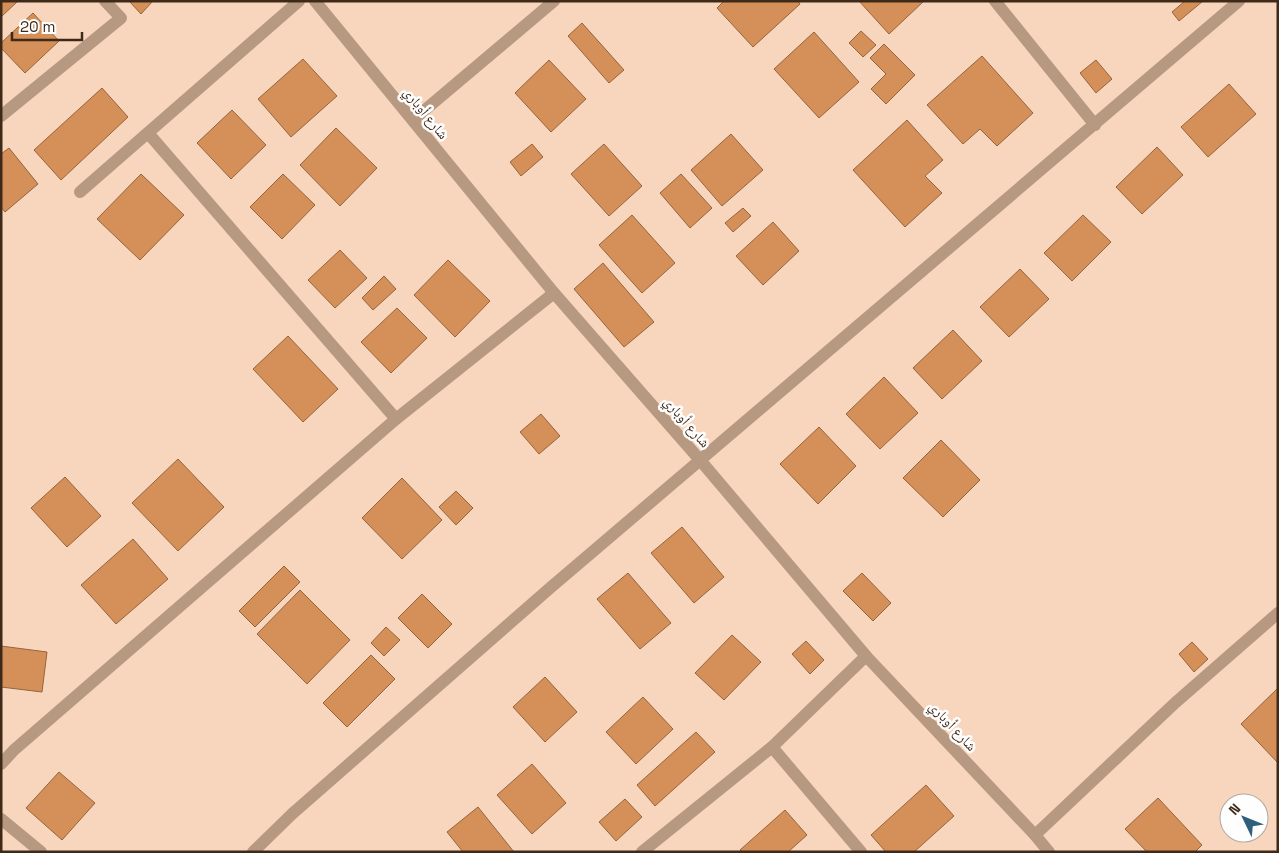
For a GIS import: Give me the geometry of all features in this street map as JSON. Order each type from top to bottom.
[{"type":"street","points":[[1,116],[121,18],[106,1]]},
{"type":"street","points":[[80,192],[299,1]]},
{"type":"street","name":"شارع أوباري","points":[[315,1],[554,293],[700,460],[866,656],[1049,852]]},
{"type":"street","points":[[412,120],[554,1]]},
{"type":"street","points":[[995,1],[1095,125]]},
{"type":"street","points":[[253,852],[329,781],[542,595],[1239,1]]},
{"type":"street","points":[[148,134],[396,419]]},
{"type":"street","points":[[1,764],[14,750],[396,419],[554,293]]},
{"type":"street","points":[[1035,835],[1175,702],[1278,613]]},
{"type":"street","points":[[642,852],[772,747],[866,656]]},
{"type":"street","points":[[772,747],[862,852]]},
{"type":"street","points":[[1,819],[41,852]]},
{"type":"building","points":[[1,1],[18,1],[1,17]]},
{"type":"building","points":[[129,1],[153,1],[141,14]]},
{"type":"building","points":[[724,1],[798,1],[800,4],[753,47],[717,8]]},
{"type":"building","points":[[859,1],[924,1],[889,34]]},
{"type":"building","points":[[1185,1],[1203,1],[1179,21],[1172,12]]},
{"type":"building","points":[[33,13],[59,41],[25,73],[1,48],[1,43]]},
{"type":"building","points":[[582,23],[624,70],[609,83],[568,36]]},
{"type":"building","points":[[861,31],[876,45],[863,57],[849,43]]},
{"type":"building","points":[[814,32],[859,82],[819,118],[774,69]]},
{"type":"building","points":[[884,44],[915,75],[886,104],[871,89],[886,74],[870,58]]},
{"type":"building","points":[[982,56],[1033,113],[997,146],[980,129],[963,144],[927,105]]},
{"type":"building","points":[[303,59],[337,96],[291,137],[258,99]]},
{"type":"building","points":[[549,60],[586,99],[551,132],[515,93]]},
{"type":"building","points":[[1096,60],[1112,79],[1096,93],[1080,73]]},
{"type":"building","points":[[1229,84],[1256,114],[1208,157],[1181,127]]},
{"type":"building","points":[[102,88],[128,117],[61,180],[34,150]]},
{"type":"building","points":[[232,110],[266,145],[231,179],[197,143]]},
{"type":"building","points":[[907,120],[943,160],[925,176],[942,193],[905,227],[853,170]]},
{"type":"building","points":[[336,128],[377,168],[340,206],[300,165]]},
{"type":"building","points":[[731,134],[763,170],[722,206],[691,170]]},
{"type":"building","points":[[532,144],[543,157],[521,176],[510,162]]},
{"type":"building","points":[[604,144],[642,186],[609,216],[571,174]]},
{"type":"building","points":[[1157,147],[1183,175],[1142,214],[1116,187]]},
{"type":"building","points":[[9,148],[38,184],[5,212],[1,207],[1,154]]},
{"type":"building","points":[[141,174],[184,215],[140,260],[97,219]]},
{"type":"building","points":[[283,174],[315,205],[282,239],[250,207]]},
{"type":"building","points":[[681,174],[712,208],[690,228],[660,193]]},
{"type":"building","points":[[743,208],[751,216],[733,232],[725,223]]},
{"type":"building","points":[[632,215],[675,263],[642,293],[599,245]]},
{"type":"building","points":[[1083,215],[1111,242],[1072,281],[1044,253]]},
{"type":"building","points":[[773,222],[799,251],[763,285],[736,256]]},
{"type":"building","points":[[340,250],[367,278],[335,308],[308,280]]},
{"type":"building","points":[[448,260],[490,301],[455,337],[414,295]]},
{"type":"building","points":[[603,263],[654,322],[624,347],[574,289]]},
{"type":"building","points":[[1020,269],[1049,299],[1009,337],[980,307]]},
{"type":"building","points":[[384,276],[396,289],[373,310],[362,298]]},
{"type":"building","points":[[397,308],[427,338],[391,373],[361,342]]},
{"type":"building","points":[[953,330],[982,361],[942,399],[913,368]]},
{"type":"building","points":[[288,336],[338,389],[303,422],[253,369]]},
{"type":"building","points":[[884,377],[918,413],[880,449],[846,414]]},
{"type":"building","points":[[541,414],[560,436],[539,454],[520,432]]},
{"type":"building","points":[[819,427],[856,466],[818,504],[780,464]]},
{"type":"building","points":[[941,440],[980,480],[943,517],[903,478]]},
{"type":"building","points":[[178,459],[224,507],[178,551],[132,503]]},
{"type":"building","points":[[65,477],[101,516],[67,547],[31,508]]},
{"type":"building","points":[[402,478],[442,520],[402,559],[362,518]]},
{"type":"building","points":[[456,491],[473,508],[456,525],[439,507]]},
{"type":"building","points":[[682,527],[724,577],[694,603],[651,553]]},
{"type":"building","points":[[133,539],[168,579],[116,624],[81,585]]},
{"type":"building","points":[[284,566],[300,582],[255,627],[239,611]]},
{"type":"building","points":[[628,573],[671,623],[640,649],[597,599]]},
{"type":"building","points":[[862,573],[891,603],[873,621],[843,591]]},
{"type":"building","points":[[300,590],[350,640],[307,684],[257,634]]},
{"type":"building","points":[[422,594],[452,624],[428,648],[398,618]]},
{"type":"building","points":[[386,627],[400,640],[384,656],[371,643]]},
{"type":"building","points":[[732,635],[761,662],[724,700],[695,673]]},
{"type":"building","points":[[806,641],[824,660],[810,674],[792,654]]},
{"type":"building","points":[[1192,642],[1208,659],[1194,672],[1179,654]]},
{"type":"building","points":[[1,646],[47,652],[42,692],[1,687]]},
{"type":"building","points":[[371,655],[395,679],[347,727],[323,703]]},
{"type":"building","points":[[545,677],[577,712],[545,742],[513,707]]},
{"type":"building","points":[[1278,688],[1278,763],[1241,724]]},
{"type":"building","points":[[643,697],[673,729],[636,764],[606,732]]},
{"type":"building","points":[[696,732],[715,752],[655,806],[637,785]]},
{"type":"building","points":[[532,764],[566,803],[532,834],[497,795]]},
{"type":"building","points":[[59,772],[95,803],[62,840],[26,808]]},
{"type":"building","points":[[926,785],[954,816],[914,852],[886,852],[871,835]]},
{"type":"building","points":[[1158,798],[1202,845],[1195,852],[1147,852],[1125,829]]},
{"type":"building","points":[[625,799],[642,817],[616,841],[599,822]]},
{"type":"building","points":[[478,807],[514,852],[463,852],[447,832]]},
{"type":"building","points":[[785,810],[807,835],[788,852],[742,852],[740,850]]}]
